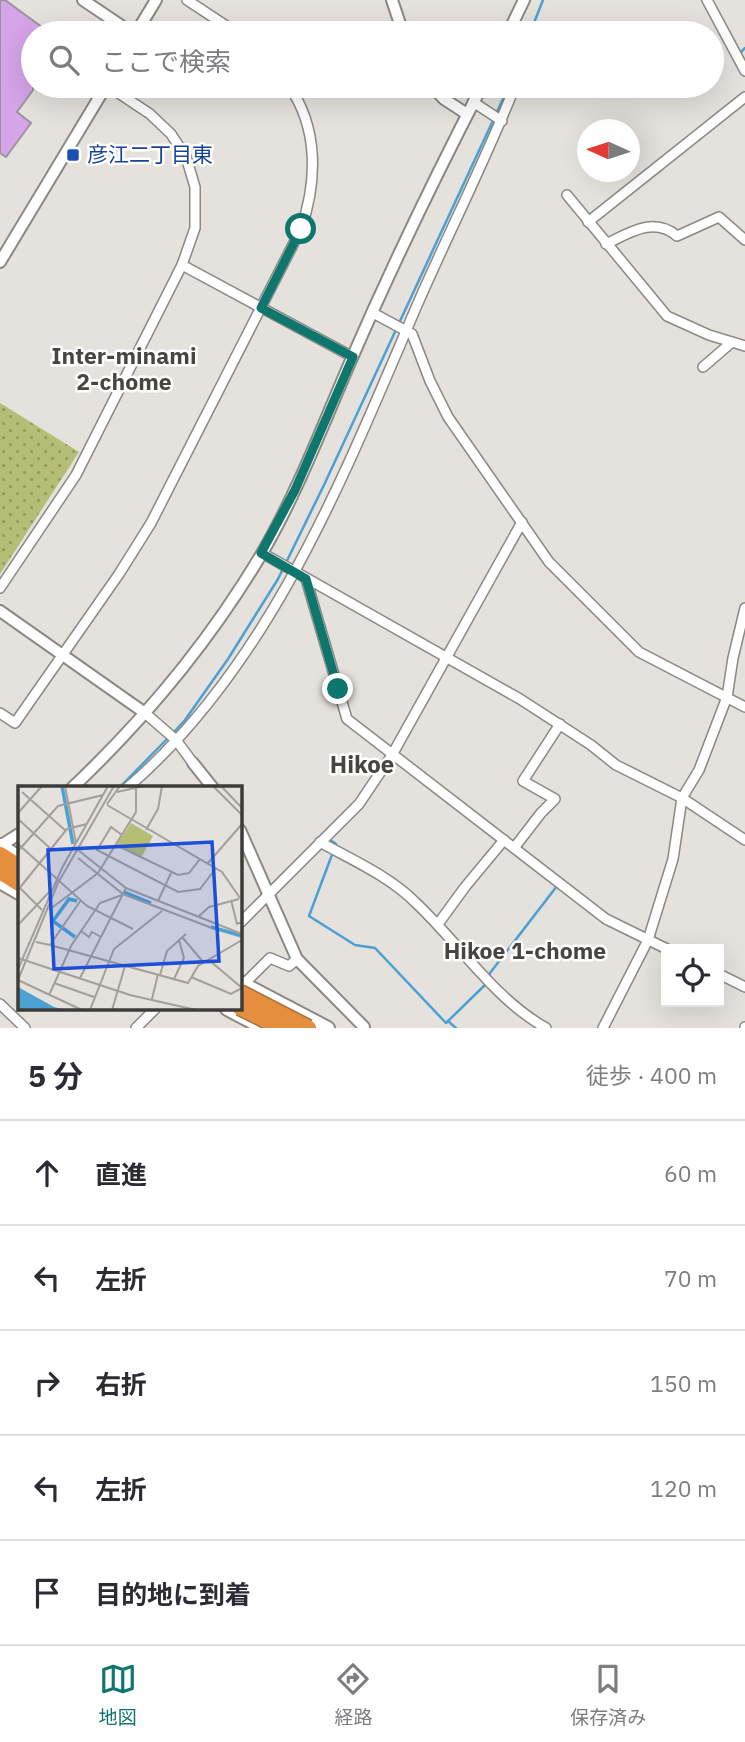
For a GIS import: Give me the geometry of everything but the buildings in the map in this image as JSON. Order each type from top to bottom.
[{"type":"highway","points":[[0,855],[18,866]]},
{"type":"highway","points":[[0,871],[18,882]]},
{"type":"highway","points":[[243,986],[308,1028]]},
{"type":"highway","points":[[241,1017],[282,1028]]},
{"type":"main road","points":[[0,846],[18,856]]},
{"type":"main road","points":[[0,882],[18,892]]},
{"type":"main road","points":[[243,986],[328,1028]]},
{"type":"main road","points":[[241,1017],[263,1028]]},
{"type":"street","points":[[83,0],[115,21]]},
{"type":"street","points":[[142,21],[156,0]]},
{"type":"street","points":[[187,0],[219,21]]},
{"type":"street","points":[[392,0],[399,21]]},
{"type":"street","points":[[514,21],[524,0]]},
{"type":"street","points":[[707,0],[720,21]]},
{"type":"street","points":[[724,28],[742,57],[745,71]]},
{"type":"street","points":[[588,222],[745,97]]},
{"type":"street","points":[[0,262],[100,98]]},
{"type":"street","points":[[0,588],[76,475],[183,265],[195,228],[195,187],[186,157],[171,134],[150,114],[125,98]]},
{"type":"street","points":[[0,713],[15,723],[151,523],[301,229],[313,186],[312,148],[304,118],[295,98]]},
{"type":"street","points":[[443,98],[467,114]]},
{"type":"street","points":[[74,786],[145,713],[201,646],[261,553],[295,490],[373,313],[475,98]]},
{"type":"street","points":[[129,786],[196,720],[296,573],[511,98]]},
{"type":"street","points":[[473,102],[502,121]]},
{"type":"street","points":[[567,195],[667,316],[709,335],[745,346]]},
{"type":"street","points":[[606,244],[641,228],[652,226],[677,236],[719,216],[745,240]]},
{"type":"street","points":[[183,265],[353,357]]},
{"type":"street","points":[[373,313],[408,330],[448,417],[549,562],[639,652],[745,707]]},
{"type":"street","points":[[703,367],[732,342]]},
{"type":"street","points":[[242,921],[359,804],[392,755],[522,522]]},
{"type":"street","points":[[261,553],[520,699],[616,765],[682,798],[745,839]]},
{"type":"street","points":[[306,579],[347,719],[606,919],[661,946]]},
{"type":"street","points":[[603,1028],[648,940],[673,859],[682,798],[699,770],[727,697],[745,608]]},
{"type":"street","points":[[0,611],[161,726],[176,740],[211,786]]},
{"type":"street","points":[[514,848],[555,799],[523,781],[560,724]]},
{"type":"street","points":[[0,846],[18,835]]},
{"type":"street","points":[[242,835],[297,959],[364,1028]]},
{"type":"street","points":[[438,924],[504,840]]},
{"type":"street","points":[[320,842],[400,888],[438,924],[517,1010],[546,1028]]},
{"type":"street","points":[[241,1017],[251,994],[243,986],[271,958],[289,966],[297,959]]},
{"type":"street","points":[[724,976],[745,987]]},
{"type":"street","points":[[0,1004],[25,1028]]},
{"type":"street","points":[[136,1028],[154,1010]]},
{"type":"green space","points":[[0,403],[79,452],[0,574]]},
{"type":"waterway","points":[[535,21],[543,0]]},
{"type":"waterway","points":[[739,54],[745,48]]},
{"type":"waterway","points":[[173,733],[228,659],[278,579],[503,98]]},
{"type":"waterway","points":[[121,786],[168,738]]},
{"type":"waterway","points":[[329,839],[336,844],[309,916],[355,945],[375,948],[446,1023],[486,984],[490,973],[557,886]]},
{"type":"waterway","points":[[448,1021],[456,1028]]},
{"type":"place","name":"彦江二丁目東","points":[[73,155]]},
{"type":"district","name":"Inter-minami 2-chome","points":[[124,369]]},
{"type":"district","name":"Hikoe","points":[[362,765]]},
{"type":"district","name":"Hikoe 1-chome","points":[[525,951]]},
{"type":"route","points":[[301,229],[261,308],[353,357],[295,490],[261,553],[306,579],[338,689]]}]
